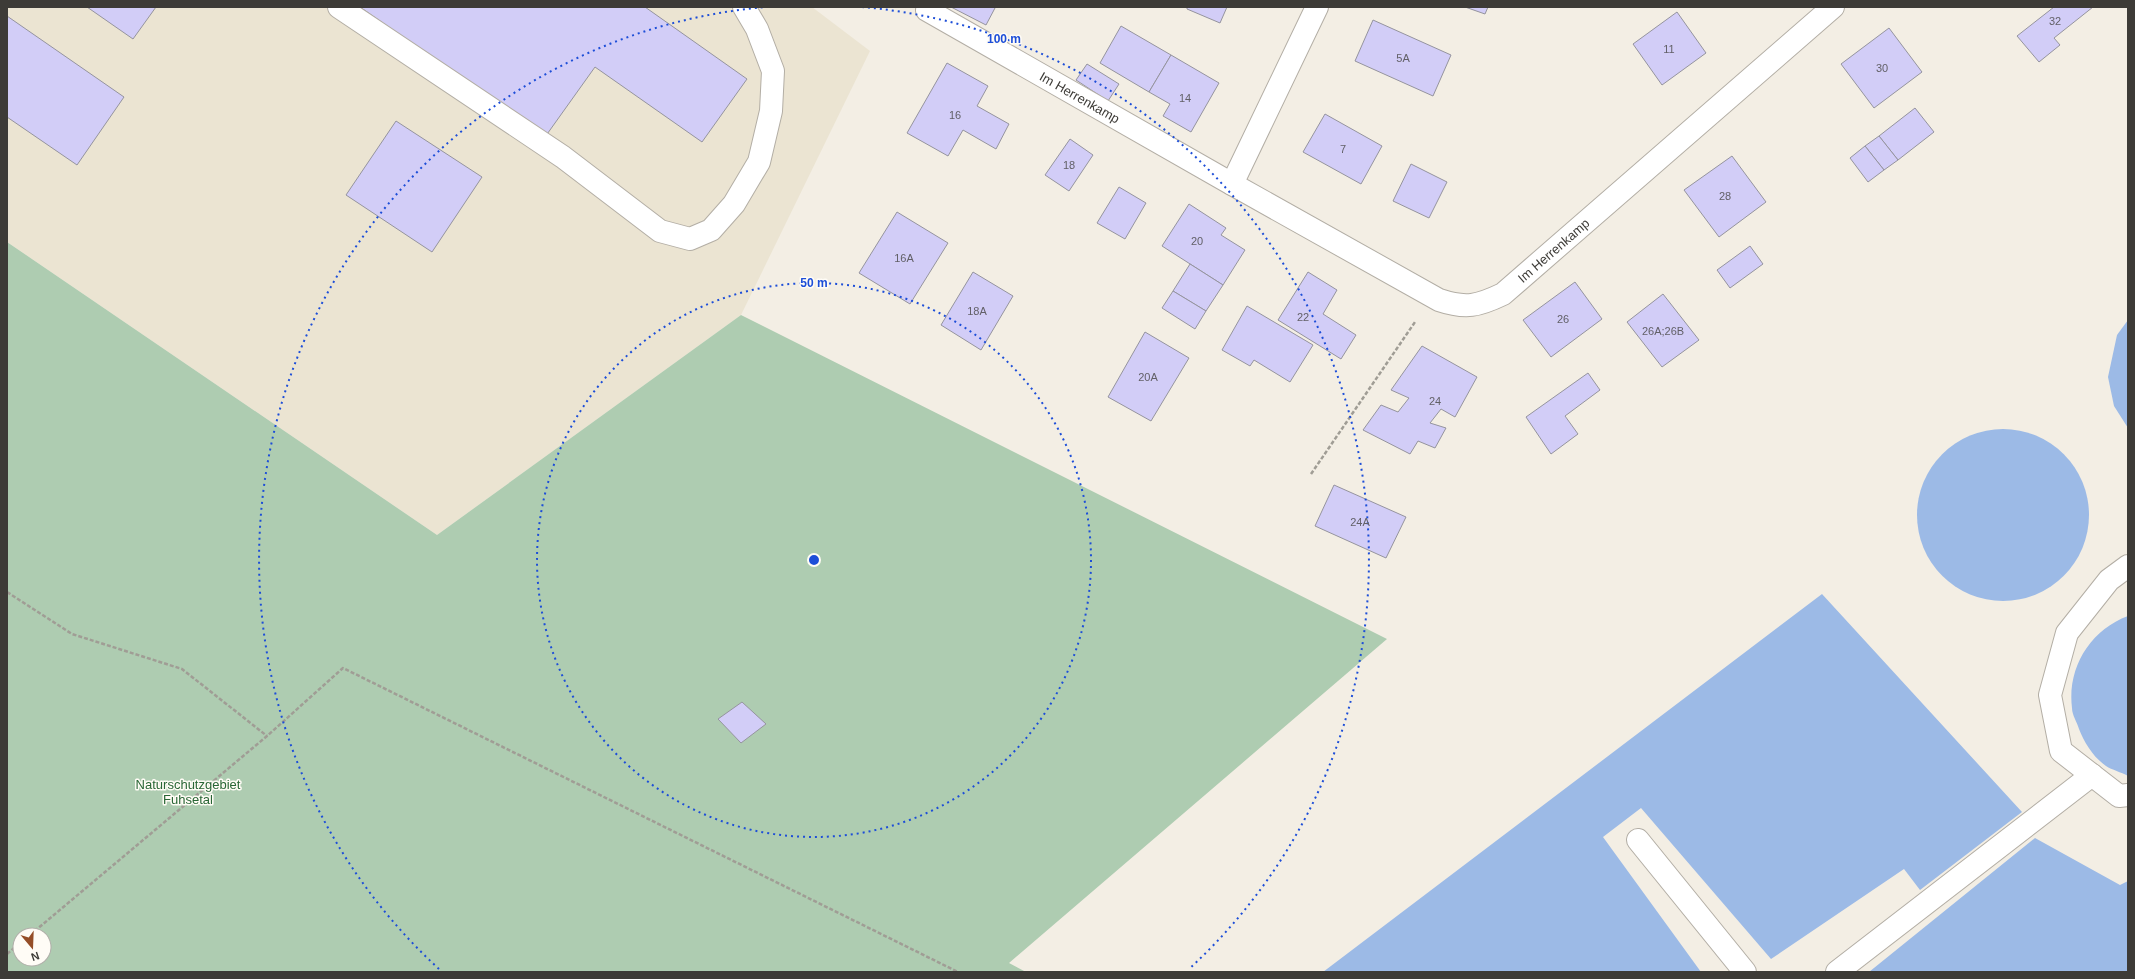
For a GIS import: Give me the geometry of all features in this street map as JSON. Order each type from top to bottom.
[{"type":"street","points":[[339,7],[562,157],[660,232],[690,239],[711,230],[734,204],[758,162],[771,111],[772,70],[757,29],[744,7]]},
{"type":"street","points":[[1232,184],[1317,7]]},
{"type":"street","name":"Im Herrenkamp","points":[[927,10],[1432,297],[1452,304],[1468,307],[1484,303],[1503,294],[1833,7]]},
{"type":"street","points":[[2128,566],[2109,580],[2067,633],[2050,695],[2061,751],[2119,796],[2128,795]]},
{"type":"street","points":[[1838,972],[2092,775]]},
{"type":"street","points":[[1638,840],[1745,972]]},
{"type":"path","points":[[1311,474],[1432,297]]},
{"type":"path","points":[[7,592],[72,634],[182,669],[267,736]]},
{"type":"path","points":[[40,927],[267,736],[343,668],[958,972]]},
{"type":"shaded area","points":[[7,7],[812,7],[870,51],[741,315],[437,535],[7,242]]},
{"type":"green space","name":"Naturschutzgebiet Fuhsetal","points":[[7,242],[437,535],[741,315],[1387,639],[1009,963],[1026,972],[7,972]]},
{"type":"water","points":[[2128,320],[2128,428],[2114,406],[2108,377],[2117,335]]},
{"type":"water","points":[[2011,429],[2020,430],[2044,439],[2058,448],[2070,460],[2083,482],[2088,498],[2088,532],[2083,548],[2070,570],[2058,582],[2036,595],[2020,600],[1995,601],[1986,600],[1962,591],[1948,582],[1936,570],[1923,548],[1918,532],[1917,507],[1918,498],[1927,474],[1936,460],[1948,448],[1970,435],[1986,430]]},
{"type":"water","points":[[1822,594],[2022,812],[1920,890],[1904,869],[1771,959],[1641,808],[1603,837],[1701,972],[1323,972]]},
{"type":"water","points":[[2128,616],[2128,776],[2106,766],[2097,758],[2086,744],[2073,713],[2071,693],[2073,679],[2078,665],[2084,652],[2092,641],[2114,622]]},
{"type":"water","points":[[2035,838],[2120,885],[2128,881],[2128,972],[1869,972]]},
{"type":"building","points":[[87,7],[156,7],[133,39]]},
{"type":"building","points":[[360,7],[645,7],[747,79],[702,142],[595,67],[545,137]]},
{"type":"building","points":[[951,7],[994,7],[995,8],[986,25]]},
{"type":"building","points":[[1187,7],[1227,7],[1220,23],[1187,9]]},
{"type":"building","points":[[1465,7],[1488,7],[1485,14]]},
{"type":"building","points":[[2054,7],[2093,7],[2054,38],[2060,45],[2039,62],[2017,36]]},
{"type":"building","points":[[1677,12],[1706,53],[1662,85],[1633,44]]},
{"type":"building","points":[[7,16],[124,97],[77,165],[7,117]]},
{"type":"building","points":[[1373,20],[1451,55],[1433,96],[1355,61]]},
{"type":"building","points":[[1121,26],[1171,55],[1149,92],[1100,63]]},
{"type":"building","points":[[1889,28],[1922,72],[1874,108],[1841,64]]},
{"type":"building","points":[[1171,55],[1219,83],[1191,132],[1163,116],[1170,104],[1149,92]]},
{"type":"building","points":[[947,63],[988,86],[977,106],[1009,124],[996,149],[963,130],[948,156],[907,133]]},
{"type":"building","points":[[1087,64],[1119,84],[1108,101],[1076,80]]},
{"type":"building","points":[[1915,108],[1934,132],[1898,160],[1879,136]]},
{"type":"building","points":[[1325,114],[1382,146],[1361,184],[1303,152]]},
{"type":"building","points":[[396,121],[482,177],[432,252],[346,195]]},
{"type":"building","points":[[1879,136],[1898,160],[1884,170],[1865,146]]},
{"type":"building","points":[[1070,139],[1093,155],[1069,191],[1045,175]]},
{"type":"building","points":[[1865,146],[1884,170],[1868,182],[1850,158]]},
{"type":"building","points":[[1732,156],[1766,202],[1719,237],[1684,190]]},
{"type":"building","points":[[1411,164],[1447,182],[1429,218],[1393,201]]},
{"type":"building","points":[[1119,187],[1146,203],[1125,239],[1097,223]]},
{"type":"building","points":[[1189,204],[1226,228],[1221,235],[1245,250],[1223,285],[1162,246]]},
{"type":"building","points":[[897,212],[948,243],[910,304],[859,273]]},
{"type":"building","points":[[1750,246],[1763,264],[1730,288],[1717,270]]},
{"type":"building","points":[[1190,264],[1223,285],[1206,311],[1173,291]]},
{"type":"building","points":[[973,272],[1013,296],[981,350],[941,325]]},
{"type":"building","points":[[1308,272],[1337,290],[1323,314],[1356,335],[1341,359],[1278,320]]},
{"type":"building","points":[[1575,282],[1602,319],[1551,357],[1523,320]]},
{"type":"building","points":[[1173,291],[1206,311],[1195,329],[1162,308]]},
{"type":"building","points":[[1663,294],[1699,340],[1662,367],[1627,322]]},
{"type":"building","points":[[1247,306],[1313,345],[1290,382],[1254,360],[1250,366],[1222,350]]},
{"type":"building","points":[[1145,332],[1189,358],[1151,421],[1108,397]]},
{"type":"building","points":[[1422,346],[1477,377],[1455,417],[1441,409],[1430,423],[1446,428],[1435,448],[1418,441],[1410,454],[1363,430],[1381,405],[1398,412],[1409,398],[1391,390]]},
{"type":"building","points":[[1588,373],[1600,390],[1565,416],[1578,434],[1551,454],[1526,417]]},
{"type":"building","points":[[1334,485],[1406,517],[1386,558],[1315,526]]},
{"type":"building","points":[[742,702],[766,724],[741,743],[718,719]]}]
